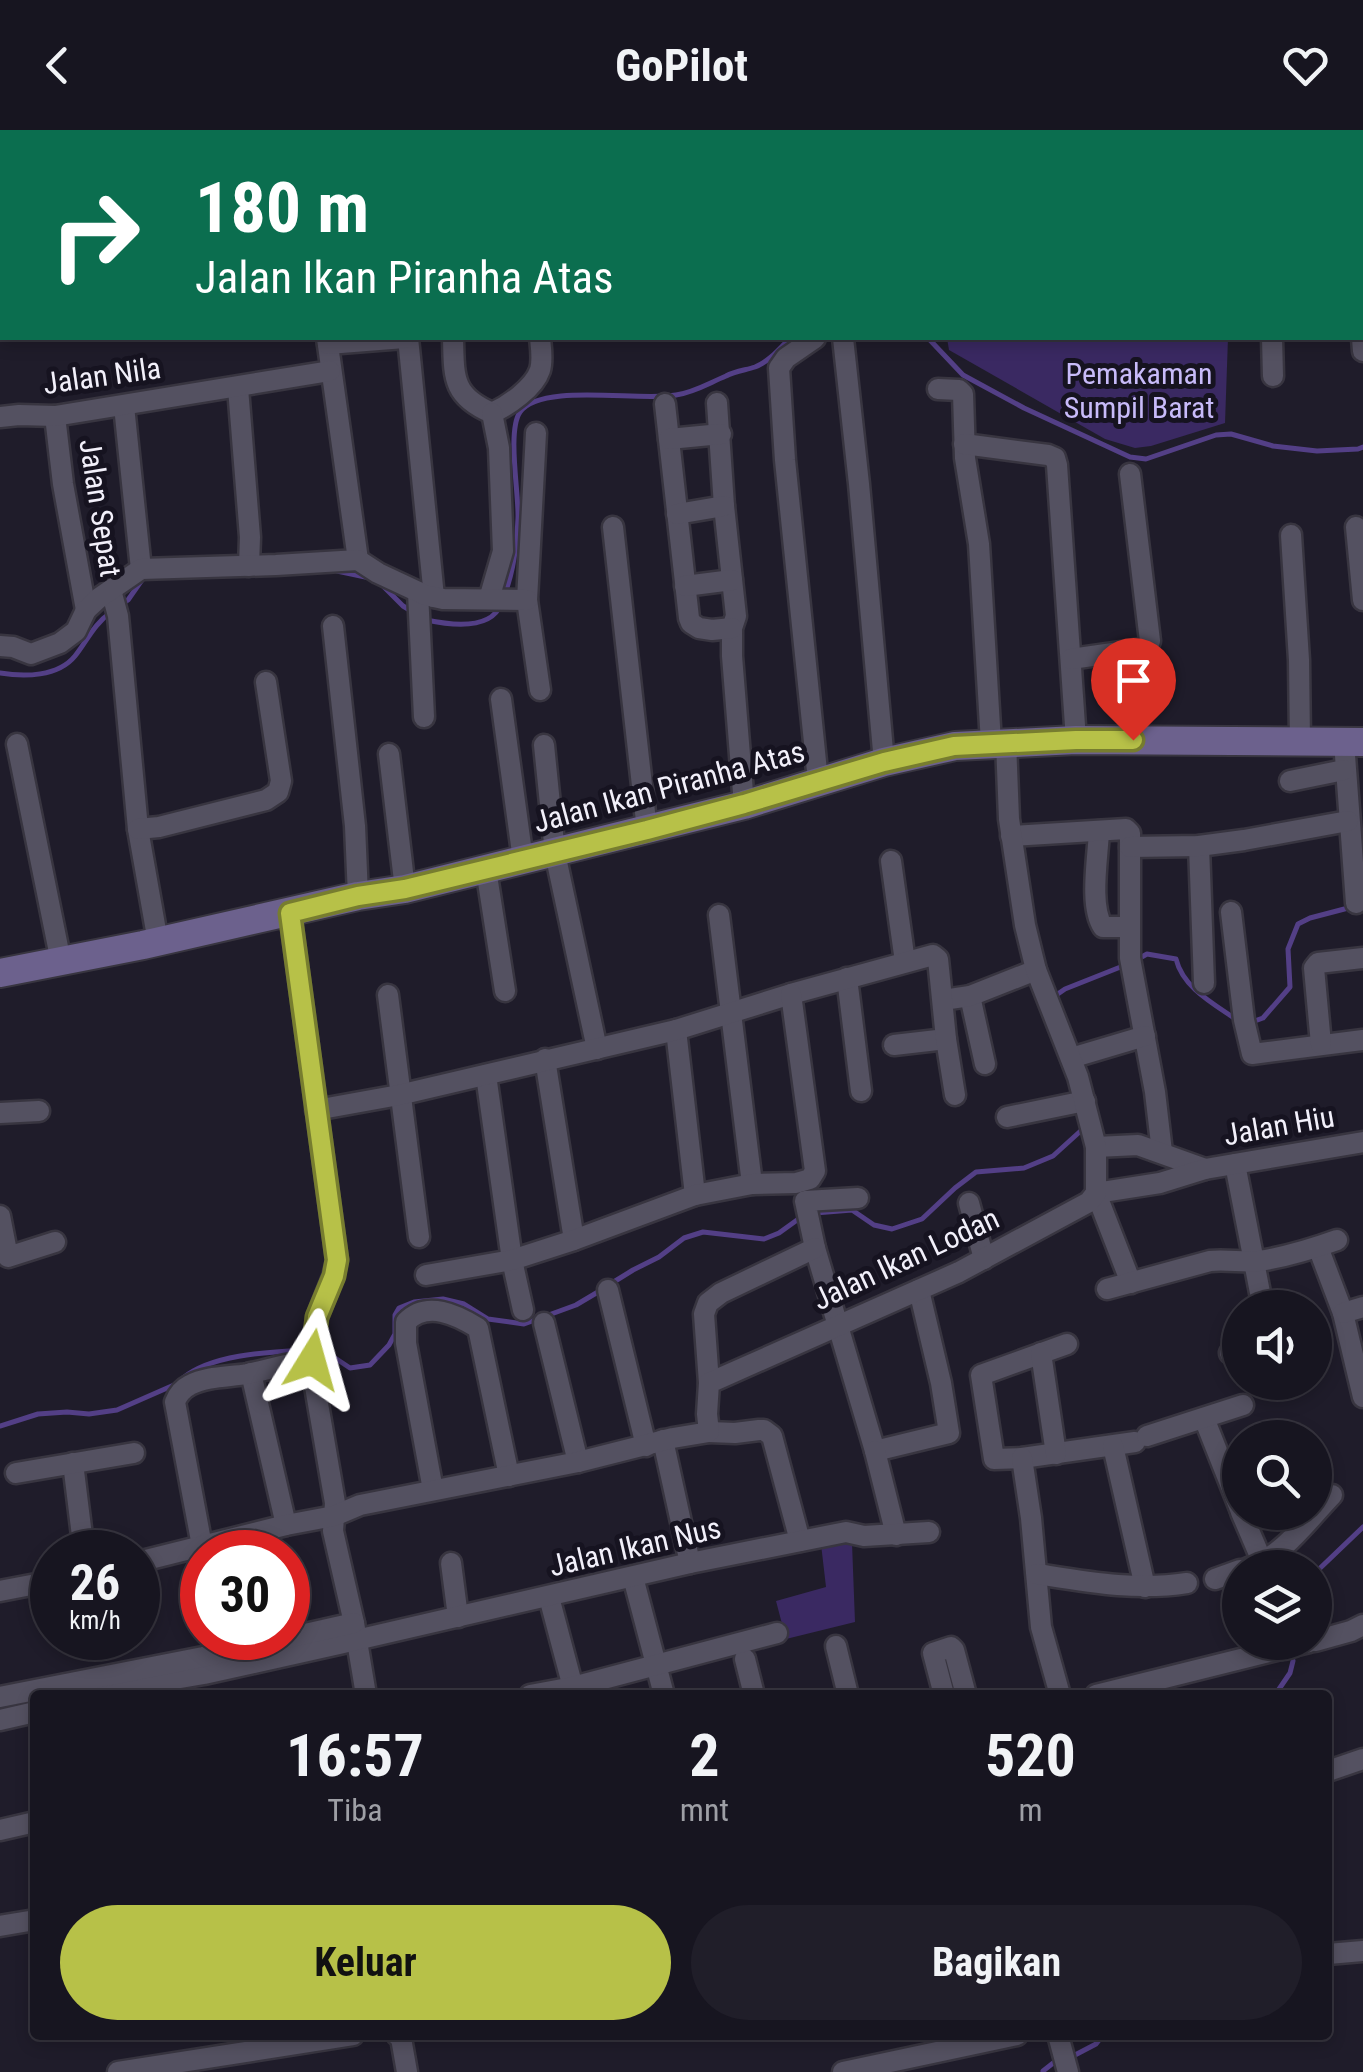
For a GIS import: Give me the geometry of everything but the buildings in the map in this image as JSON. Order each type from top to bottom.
[{"type":"street","points":[[354,340],[328,341],[358,560]]},
{"type":"street","points":[[406,340],[424,596],[419,624],[424,717]]},
{"type":"street","points":[[453,340],[454,378],[461,393],[492,413],[511,404],[536,378],[541,363],[540,340]]},
{"type":"street","points":[[812,340],[786,358],[780,368],[818,781]]},
{"type":"street","points":[[843,340],[884,762]]},
{"type":"street","points":[[1272,340],[1273,376]]},
{"type":"street","name":"Jalan Nila","points":[[0,417],[55,416],[330,371]]},
{"type":"street","points":[[238,388],[249,566]]},
{"type":"street","points":[[938,389],[961,392],[999,743],[1025,925],[1036,970],[1072,1058],[1080,1102],[1096,1147],[1096,1193],[1131,1283]]},
{"type":"street","points":[[718,402],[736,616],[732,656],[744,804]]},
{"type":"street","points":[[665,404],[691,624],[705,629],[732,628]]},
{"type":"street","points":[[124,406],[141,570]]},
{"type":"street","points":[[492,413],[500,448],[506,600],[540,690]]},
{"type":"street","name":"Jalan Sepat","points":[[55,416],[86,610]]},
{"type":"street","points":[[506,600],[536,433]]},
{"type":"street","points":[[669,439],[721,434]]},
{"type":"street","points":[[964,444],[1048,455],[1058,465],[1076,740]]},
{"type":"street","points":[[1071,659],[1141,649],[1150,641],[1130,474]]},
{"type":"street","points":[[677,514],[724,506]]},
{"type":"street","points":[[1356,527],[1363,600]]},
{"type":"street","points":[[613,528],[647,830]]},
{"type":"street","points":[[1291,535],[1300,742]]},
{"type":"street","points":[[0,646],[30,654],[60,643],[76,631],[86,610],[141,570],[358,560],[424,596],[506,600]]},
{"type":"street","points":[[685,586],[732,580]]},
{"type":"street","points":[[112,592],[118,616],[138,829],[158,942]]},
{"type":"street","points":[[333,626],[355,826],[358,896]]},
{"type":"street","points":[[138,829],[266,800],[278,792],[281,781],[266,682]]},
{"type":"street","points":[[501,698],[523,860]]},
{"type":"street","name":"Jalan Ikan Piranha Atas","points":[[0,973],[405,889],[647,830],[884,762],[954,746],[1076,740],[1300,742],[1350,751]]},
{"type":"street","points":[[17,744],[61,962]]},
{"type":"street","points":[[544,745],[555,852],[596,1049]]},
{"type":"street","points":[[1290,781],[1350,751],[1348,821],[1356,903]]},
{"type":"street","points":[[389,754],[405,889]]},
{"type":"street","points":[[1130,847],[1199,846],[1348,821]]},
{"type":"street","points":[[1011,836],[1126,829],[1130,833],[1131,962],[1162,1152]]},
{"type":"street","points":[[1098,831],[1099,922],[1103,927],[1129,928]]},
{"type":"street","points":[[1199,846],[1204,983]]},
{"type":"street","points":[[891,862],[905,962]]},
{"type":"street","points":[[486,869],[506,991]]},
{"type":"street","points":[[1231,912],[1252,1053],[1363,1040]]},
{"type":"street","points":[[290,913],[337,1260],[317,1317],[312,1354],[335,1503],[333,1532],[365,1690]]},
{"type":"street","points":[[719,915],[752,1184]]},
{"type":"street","points":[[316,1110],[400,1095],[676,1030],[936,955],[956,1095]]},
{"type":"street","points":[[1321,1044],[1314,968],[1318,964],[1363,958]]},
{"type":"street","points":[[943,1000],[970,996],[1036,970]]},
{"type":"street","points":[[847,978],[861,1090]]},
{"type":"street","points":[[426,1275],[512,1260],[695,1195],[752,1184],[810,1180],[815,1171],[792,994]]},
{"type":"street","points":[[388,995],[419,1237]]},
{"type":"street","points":[[970,996],[984,1064]]},
{"type":"street","points":[[676,1030],[695,1195]]},
{"type":"street","points":[[1072,1058],[1145,1036]]},
{"type":"street","points":[[894,1045],[946,1040]]},
{"type":"street","points":[[545,1060],[574,1240]]},
{"type":"street","points":[[486,1075],[512,1260],[524,1310]]},
{"type":"street","points":[[1007,1117],[1080,1102]]},
{"type":"street","points":[[0,1113],[39,1110]]},
{"type":"street","name":"Jalan Hiu","points":[[1096,1193],[1363,1142]]},
{"type":"street","points":[[1096,1147],[1138,1145],[1205,1170]]},
{"type":"street","points":[[1234,1164],[1259,1290]]},
{"type":"street","name":"Jalan Ikan Lodan","points":[[709,1383],[984,1259],[1074,1212],[1096,1193]]},
{"type":"street","points":[[858,1198],[807,1200],[806,1212],[896,1535]]},
{"type":"street","points":[[969,1203],[984,1259]]},
{"type":"street","points":[[0,1216],[4,1260],[55,1242]]},
{"type":"street","points":[[1107,1289],[1210,1261],[1228,1258],[1254,1262],[1328,1243],[1353,1310],[1363,1397]]},
{"type":"street","points":[[709,1432],[704,1314],[708,1303],[815,1248]]},
{"type":"street","points":[[608,1290],[690,1563]]},
{"type":"street","points":[[875,1451],[949,1433],[919,1290]]},
{"type":"street","points":[[433,1490],[406,1343],[406,1322],[417,1313],[457,1315],[478,1328],[509,1476]]},
{"type":"street","points":[[544,1323],[578,1462]]},
{"type":"street","points":[[1067,1344],[980,1378],[994,1459],[1113,1446],[1243,1404]]},
{"type":"street","points":[[1041,1353],[1056,1454]]},
{"type":"street","points":[[199,1530],[176,1397],[202,1380],[298,1362],[312,1354]]},
{"type":"street","points":[[251,1373],[286,1525]]},
{"type":"street","points":[[1204,1418],[1222,1463]]},
{"type":"street","points":[[266,1530],[334,1516],[360,1506],[709,1432],[764,1430],[772,1436],[800,1541]]},
{"type":"street","points":[[1113,1446],[1145,1587]]},
{"type":"street","points":[[16,1473],[134,1453]]},
{"type":"street","points":[[1022,1458],[1040,1615],[1059,1690]]},
{"type":"street","points":[[73,1464],[81,1530]]},
{"type":"street","points":[[1279,1550],[1298,1530]]},
{"type":"street","name":"Jalan Ikan Nus","points":[[203,1666],[356,1632],[458,1618],[690,1563],[846,1532],[864,1536],[928,1532]]},
{"type":"street","points":[[451,1563],[458,1618]]},
{"type":"street","points":[[1037,1574],[1111,1586],[1187,1583]]},
{"type":"street","points":[[1215,1578],[1222,1576]]},
{"type":"street","points":[[633,1577],[663,1690]]},
{"type":"street","points":[[0,1590],[30,1585]]},
{"type":"street","points":[[549,1597],[574,1690]]},
{"type":"street","points":[[1332,1636],[1363,1625]]},
{"type":"street","points":[[577,1690],[777,1633]]},
{"type":"street","points":[[836,1646],[847,1690]]},
{"type":"street","points":[[943,1690],[933,1653],[951,1647],[965,1690]]},
{"type":"street","points":[[744,1660],[753,1690]]},
{"type":"street","points":[[1116,1690],[1236,1660]]},
{"type":"street","points":[[52,1690],[203,1666]]},
{"type":"street","points":[[118,1690],[203,1666]]},
{"type":"street","points":[[0,1697],[30,1693]]},
{"type":"street","points":[[0,1720],[30,1713]]},
{"type":"street","points":[[1332,1770],[1363,1759]]},
{"type":"street","points":[[0,1830],[30,1823]]},
{"type":"street","points":[[0,1926],[30,1921]]},
{"type":"street","points":[[1332,1954],[1363,1951]]},
{"type":"street","points":[[118,2072],[300,2040]]},
{"type":"street","points":[[404,2040],[408,2072]]},
{"type":"street","points":[[843,2072],[993,2040]]},
{"type":"street","points":[[1059,2040],[1068,2072]]},
{"type":"green space","name":"Pemakaman Sumpil Barat","points":[[947,340],[1228,340],[1225,423],[1135,448],[1105,439],[949,350]]},
{"type":"green space","points":[[845,1539],[852,1543],[855,1622],[786,1639],[776,1601],[826,1587],[821,1544]]},
{"type":"waterway","points":[[505,593],[517,537],[514,433],[520,412],[531,403],[569,395],[683,394],[755,367],[788,340]]},
{"type":"waterway","points":[[930,340],[963,375],[1130,457],[1146,459],[1216,435],[1231,434],[1273,446],[1317,451],[1363,447]]},
{"type":"waterway","points":[[337,571],[370,578]]},
{"type":"waterway","points":[[119,606],[144,577]]},
{"type":"waterway","points":[[380,583],[413,612]]},
{"type":"waterway","points":[[426,620],[479,622],[496,613],[501,604]]},
{"type":"waterway","points":[[0,673],[30,675],[59,668],[75,656],[110,613]]},
{"type":"waterway","points":[[1252,1022],[1263,1018],[1290,987],[1288,949],[1298,924],[1352,907]]},
{"type":"waterway","points":[[1138,959],[1147,954],[1176,959],[1192,987],[1237,1020]]},
{"type":"waterway","points":[[1052,998],[1123,966]]},
{"type":"waterway","points":[[815,1213],[852,1210],[874,1225],[892,1229],[922,1219],[976,1172],[1024,1168],[1053,1156],[1085,1127]]},
{"type":"waterway","points":[[612,1283],[684,1238],[703,1232],[764,1239],[804,1215]]},
{"type":"waterway","points":[[318,1350],[350,1368],[370,1365],[395,1334],[399,1308],[414,1302],[443,1299],[464,1304],[488,1319],[524,1324],[576,1305],[603,1289]]},
{"type":"waterway","points":[[183,1378],[225,1359],[307,1350]]},
{"type":"waterway","points":[[0,1426],[38,1414],[117,1410],[174,1385]]},
{"type":"waterway","points":[[1332,1557],[1363,1527]]},
{"type":"waterway","points":[[1278,1690],[1293,1661]]},
{"type":"waterway","points":[[1075,2055],[1099,2040]]},
{"type":"waterway","points":[[1043,2071],[1057,2060]]},
{"type":"route","points":[[312,1360],[317,1317],[337,1260],[290,913],[647,830],[884,762],[954,746],[1133,740]]}]
